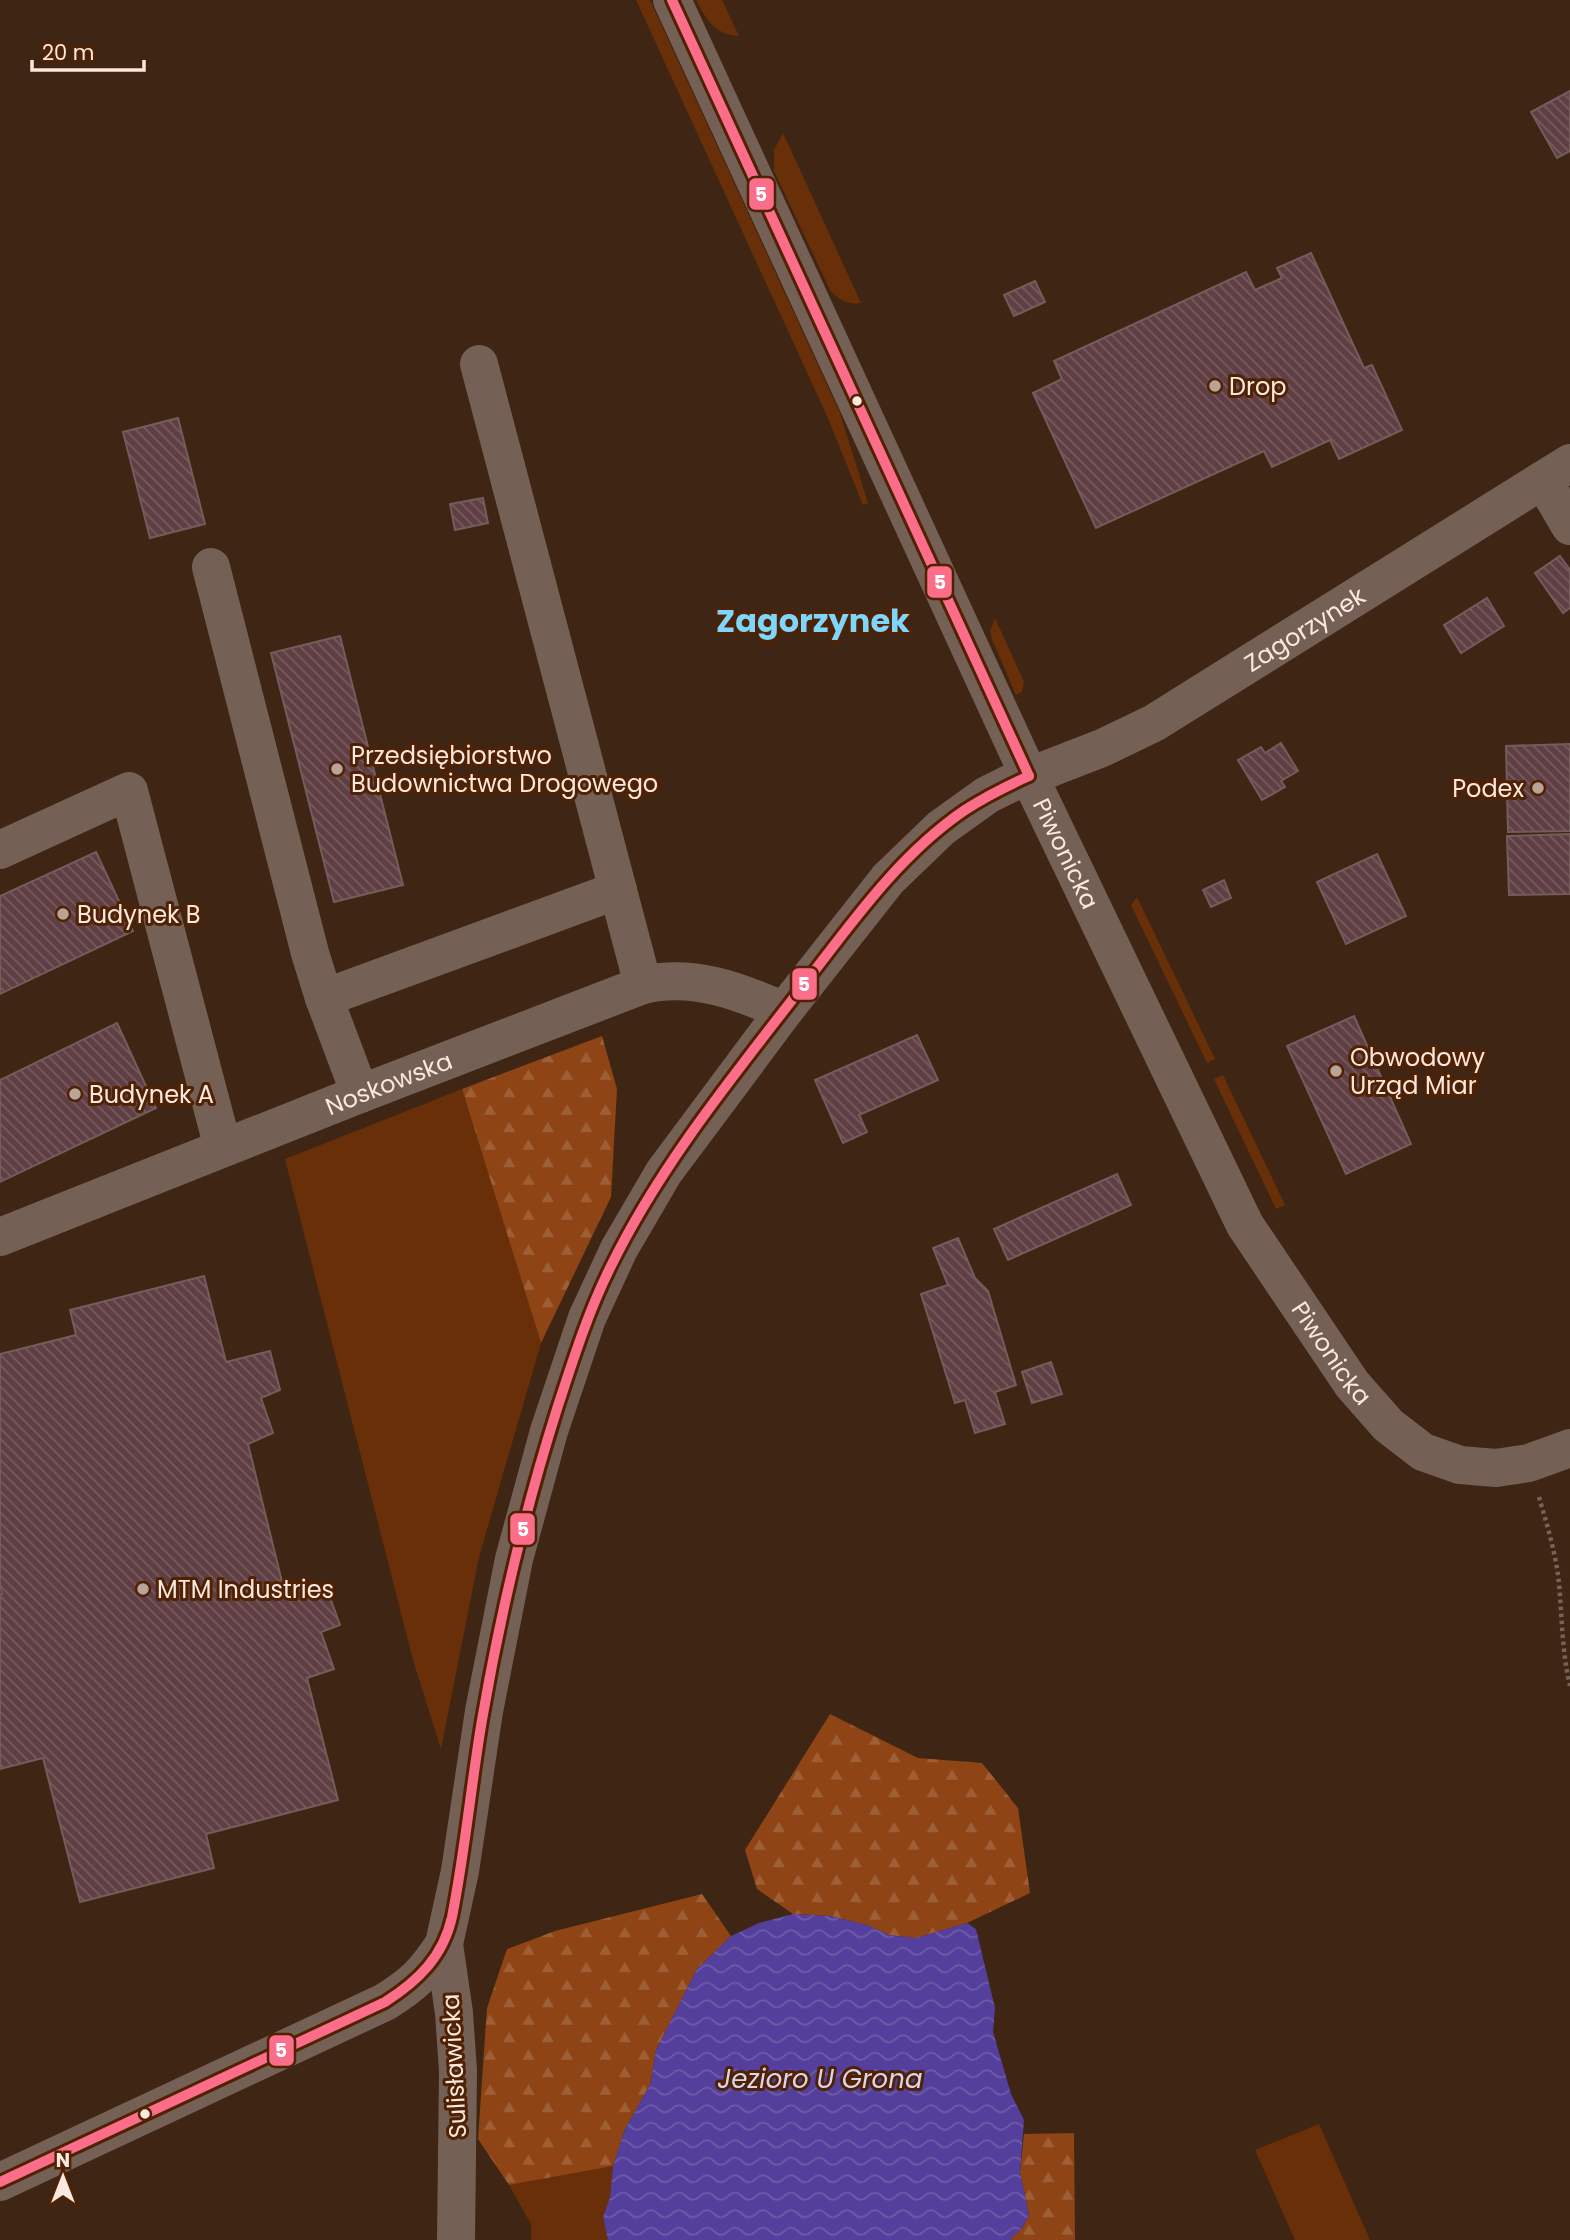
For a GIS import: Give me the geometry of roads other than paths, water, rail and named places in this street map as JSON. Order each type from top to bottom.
[{"type":"street","name":"Piwonicka","points":[[672,0],[1029,776],[1245,1225],[1352,1384],[1388,1425],[1423,1452],[1460,1465],[1496,1468],[1529,1463],[1570,1448]]},
{"type":"street","points":[[479,364],[643,985]]},
{"type":"street","name":"Zagorzynek","points":[[1029,776],[1102,748],[1165,716],[1556,472]]},
{"type":"street","points":[[1556,472],[1570,526]]},
{"type":"street","points":[[211,567],[306,940],[324,999],[360,1094]]},
{"type":"street","name":"Sulisławicka","points":[[456,2240],[458,2071],[454,2013],[444,1944],[460,1871],[484,1711],[514,1559],[549,1431],[587,1318],[619,1249],[664,1172],[784,1011],[888,879],[949,822],[987,795],[1029,776]]},
{"type":"street","points":[[0,850],[129,791],[223,1148]]},
{"type":"street","points":[[324,999],[618,890]]},
{"type":"street","name":"Noskowska","points":[[0,1237],[643,985],[667,981],[700,983],[755,998],[784,1011]]},
{"type":"street","points":[[0,2182],[385,2002],[427,1970],[444,1944]]},
{"type":"water","name":"Jezioro U Grona","points":[[793,1914],[830,1916],[867,1925],[889,1935],[916,1938],[967,1923],[976,1929],[995,2008],[993,2032],[1011,2094],[1024,2120],[1020,2172],[1029,2215],[1022,2228],[1010,2240],[608,2240],[603,2217],[610,2197],[613,2166],[625,2129],[650,2085],[656,2050],[697,1969],[731,1936],[759,1923]]},
{"type":"place","name":"Drop","points":[[1215,386]]},
{"type":"place","name":"Przedsiębiorstwo Budownictwa Drogowego","points":[[337,769]]},
{"type":"place","name":"Podex","points":[[1538,788]]},
{"type":"place","name":"Budynek B","points":[[63,914]]},
{"type":"place","name":"Obwodowy Urząd Miar","points":[[1336,1071]]},
{"type":"place","name":"Budynek A","points":[[75,1094]]},
{"type":"place","name":"MTM Industries","points":[[143,1589]]},
{"type":"district","name":"Zagorzynek","points":[[813,620]]}]
